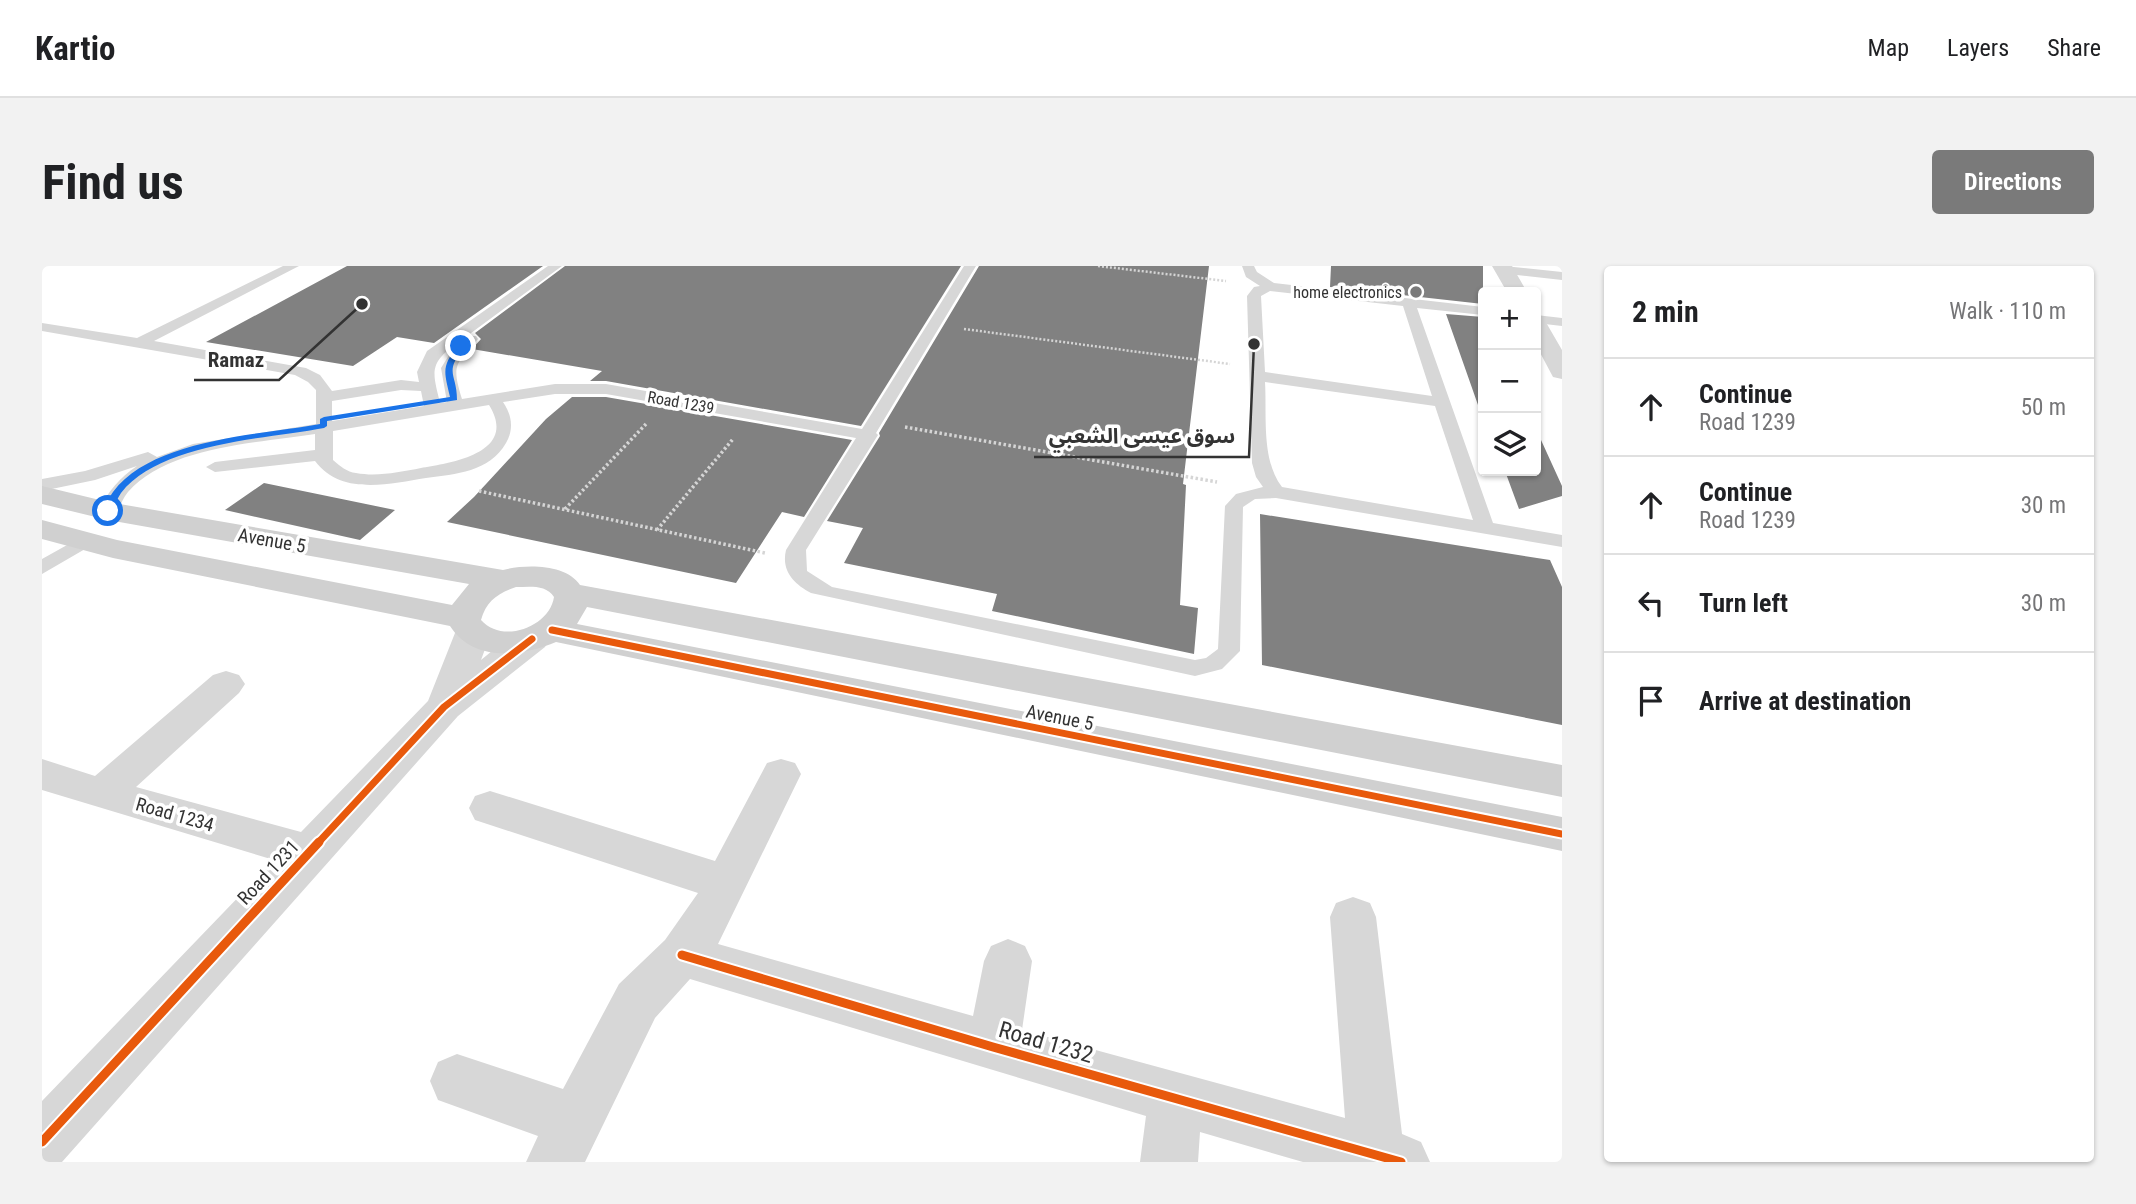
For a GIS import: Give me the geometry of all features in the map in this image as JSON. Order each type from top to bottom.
[{"type":"street","points":[[1541,331],[1562,372]]},
{"type":"street","name":"Avenue 5","points":[[42,495],[108,511],[502,580]]},
{"type":"street","name":"Avenue 5","points":[[42,529],[113,549],[469,625]]},
{"type":"street","points":[[527,576],[550,579],[566,587],[571,594],[573,603],[570,612],[542,634],[496,642],[469,625],[467,604],[475,595],[502,580],[527,576]]},
{"type":"street","name":"Avenue 5","points":[[571,594],[1562,781]]},
{"type":"street","name":"Road 1231","points":[[444,707],[469,625]]},
{"type":"street","name":"Avenue 5","points":[[542,634],[1562,834]]},
{"type":"street","name":"Road 1231","points":[[42,1142],[444,707],[542,634]]},
{"type":"street","points":[[102,794],[226,684]]},
{"type":"street","name":"Road 1234","points":[[42,774],[102,794],[308,852]]},
{"type":"street","points":[[457,1082],[565,1141],[637,1001],[650,984],[682,955],[707,921],[781,774]]},
{"type":"street","points":[[490,808],[726,883]]},
{"type":"street","name":"Road 1232","points":[[682,955],[993,1047],[1389,1158],[1353,917]]},
{"type":"street","points":[[993,1047],[1008,961]]},
{"type":"street","points":[[1169,1162],[1175,1097]]},
{"type":"lane","points":[[139,343],[293,266]]},
{"type":"lane","points":[[431,399],[425,372],[432,354],[554,271],[572,266]]},
{"type":"lane","points":[[970,266],[932,324],[873,428],[796,550],[793,559],[801,578],[826,592],[1195,668],[1210,666],[1222,660],[1229,652],[1234,506],[1248,494],[1276,492],[1562,541]]},
{"type":"lane","points":[[1248,266],[1251,274],[1270,287]]},
{"type":"lane","points":[[455,402],[447,371],[455,352],[554,271]]},
{"type":"lane","points":[[1508,276],[1562,279]]},
{"type":"lane","points":[[1276,492],[1265,477],[1261,463],[1254,296],[1259,290],[1270,287],[1478,310]]},
{"type":"lane","points":[[1408,302],[1485,528]]},
{"type":"lane","points":[[1541,321],[1562,322]]},
{"type":"lane","points":[[42,327],[307,374],[321,384],[324,397],[322,456],[332,470],[355,478],[379,480],[468,466],[495,448],[503,434],[504,421],[492,399]]},
{"type":"lane","points":[[1259,372],[1442,402]]},
{"type":"lane","points":[[324,397],[401,385],[431,399]]},
{"type":"lane","name":"Road 1239","points":[[42,485],[89,476],[212,444],[431,399],[455,402],[581,387],[754,415],[873,428]]},
{"type":"lane","points":[[215,467],[322,456]]},
{"type":"lane","name":"Road 1239","points":[[108,511],[111,502],[126,483],[153,459]]},
{"type":"lane","points":[[42,568],[85,541]]},
{"type":"path","points":[[1098,266],[1270,287]]},
{"type":"path","points":[[932,324],[1259,372]]},
{"type":"path","points":[[564,509],[669,400]]},
{"type":"path","points":[[657,530],[754,415]]},
{"type":"path","points":[[873,428],[1276,492]]},
{"type":"path","points":[[411,476],[793,559]]},
{"type":"building","points":[[347,266],[543,266],[434,343],[397,337],[353,366],[206,342]]},
{"type":"building","points":[[565,266],[961,266],[861,426],[606,381],[590,381],[602,371],[472,349],[481,339],[475,333]]},
{"type":"building","points":[[979,266],[1209,266],[1183,484],[1186,485],[1180,605],[1198,608],[1194,654],[992,611],[997,594],[844,563],[863,528],[827,521]]},
{"type":"building","name":"home electronics","points":[[1331,266],[1483,266],[1483,287],[1478,287],[1478,303],[1330,287]]},
{"type":"building","points":[[1446,314],[1478,317],[1478,405]]},
{"type":"building","points":[[572,397],[606,397],[852,440],[804,517],[782,512],[736,583],[447,522],[474,497],[546,419]]},
{"type":"building","points":[[1541,440],[1562,486],[1562,496],[1519,509],[1507,476],[1541,476]]},
{"type":"building","points":[[264,483],[395,510],[360,540],[225,510]]},
{"type":"building","points":[[1260,514],[1550,560],[1562,587],[1562,725],[1262,665]]},
{"type":"cycle path","points":[[552,630],[1562,834]]},
{"type":"cycle path","points":[[42,1142],[444,707],[532,639]]},
{"type":"cycle path","points":[[682,955],[993,1047],[1401,1162]]},
{"type":"place","name":"home electronics","points":[[1416,292]]},
{"type":"place","name":"Ramaz","points":[[362,304]]},
{"type":"place","name":"سوق عيسى الشعبي","points":[[1254,344]]},
{"type":"route","points":[[108,511],[117,492],[126,483],[159,461],[176,454],[212,444],[324,426],[324,419],[454,399],[447,371],[451,358],[461,346]]}]
